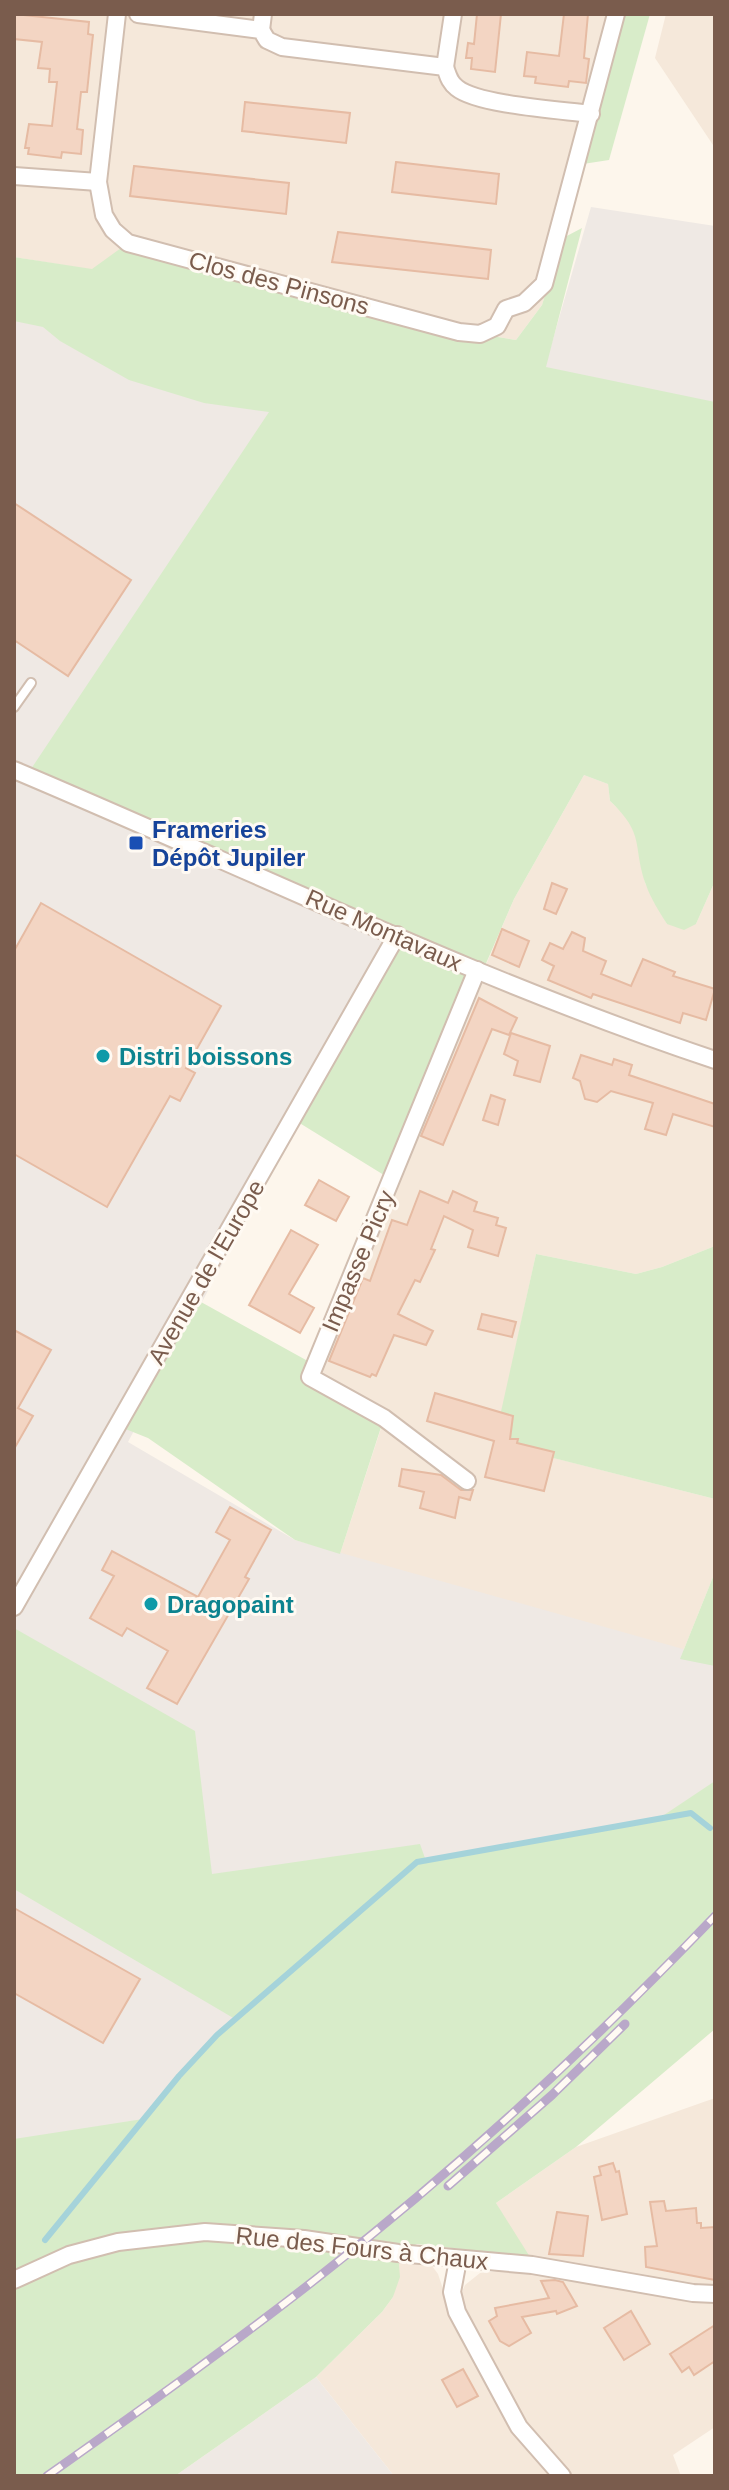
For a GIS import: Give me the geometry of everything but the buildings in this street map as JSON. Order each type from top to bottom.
[{"type":"street","name":"Clos des Pinsons","points":[[117,14],[98,182],[104,215],[113,230],[128,243],[459,332],[480,334],[497,326],[506,309],[524,303],[544,284],[591,114]]},
{"type":"street","points":[[138,14],[262,22],[267,40],[282,47],[445,67]]},
{"type":"street","points":[[453,14],[445,67],[454,86],[475,97],[591,114],[616,14]]},
{"type":"street","points":[[14,176],[98,182]]},
{"type":"street","name":"Rue Montavaux","points":[[14,770],[477,970],[565,1006],[715,1060]]},
{"type":"street","name":"Avenue de l'Europe","points":[[14,1607],[397,935]]},
{"type":"street","name":"Impasse Picry","points":[[467,1481],[384,1418],[310,1377],[477,970]]},
{"type":"street","name":"Rue des Fours à Chaux","points":[[14,2280],[69,2255],[121,2241],[205,2232],[304,2239],[458,2260],[532,2265],[693,2293],[715,2294]]},
{"type":"street","points":[[458,2260],[452,2292],[457,2312],[519,2427],[562,2476]]},
{"type":"lane","points":[[14,707],[31,683]]},
{"type":"shaded area","points":[[14,14],[623,14],[542,305],[516,340],[14,257]]},
{"type":"shaded area","points":[[666,14],[715,14],[715,148],[655,58]]},
{"type":"shaded area","points":[[591,207],[715,226],[715,800],[608,784],[584,775],[472,968],[396,935],[128,1442],[295,1540],[715,1658],[715,1797],[14,2476],[14,258],[545,367]]},
{"type":"shaded area","points":[[584,775],[608,784],[610,801],[628,818],[639,843],[645,883],[667,924],[696,924],[715,881],[715,1246],[636,1274],[536,1254],[495,1443],[715,1499],[715,1572],[680,1659],[340,1554],[384,1419],[310,1377],[514,899]]},
{"type":"shaded area","points":[[715,2098],[715,2427],[673,2455],[681,2476],[394,2476],[316,2377],[382,2312],[393,2297],[399,2260],[421,2261],[432,2266],[444,2292],[461,2294],[465,2285],[480,2273],[531,2273],[496,2203],[576,2147]]},
{"type":"shaded area","points":[[316,2377],[394,2476],[175,2476]]},
{"type":"green space","points":[[623,14],[650,14],[609,160],[583,164]]},
{"type":"green space","points":[[582,228],[546,367],[715,402],[715,881],[696,924],[684,930],[667,924],[646,885],[634,832],[610,801],[608,784],[584,775],[514,899],[392,1180],[293,1119],[397,935],[27,775],[269,412],[204,403],[129,380],[60,341],[43,327],[14,321],[14,257],[92,269],[128,243],[480,334],[516,340],[542,305],[563,238]]},
{"type":"green space","points":[[715,1246],[715,1499],[494,1443],[536,1254],[636,1274]]},
{"type":"green space","points":[[192,1297],[315,1365],[310,1378],[384,1418],[340,1554],[295,1540],[148,1438],[118,1426]]},
{"type":"green space","points":[[715,1572],[715,1666],[680,1659]]},
{"type":"green space","points":[[14,1628],[195,1731],[212,1874],[420,1844],[426,1861],[658,1819],[715,1781],[715,2029],[576,2147],[496,2203],[530,2257],[417,2244],[398,2253],[400,2277],[393,2297],[382,2312],[316,2377],[175,2476],[14,2476],[14,2139],[143,2119],[179,2076],[235,2019],[14,1889]]},
{"type":"waterway","points":[[45,2240],[179,2076],[217,2035],[417,1862],[691,1813],[710,1828]]},
{"type":"railway","points":[[47,2476],[254,2327],[373,2234],[475,2147],[573,2057],[715,1916]]},
{"type":"railway","points":[[448,2186],[552,2095],[625,2024]]},
{"type":"place","name":"Frameries Dépôt Jupiler","points":[[136,843]]},
{"type":"place","name":"Distri boissons","points":[[103,1056]]},
{"type":"place","name":"Dragopaint","points":[[151,1604]]}]
